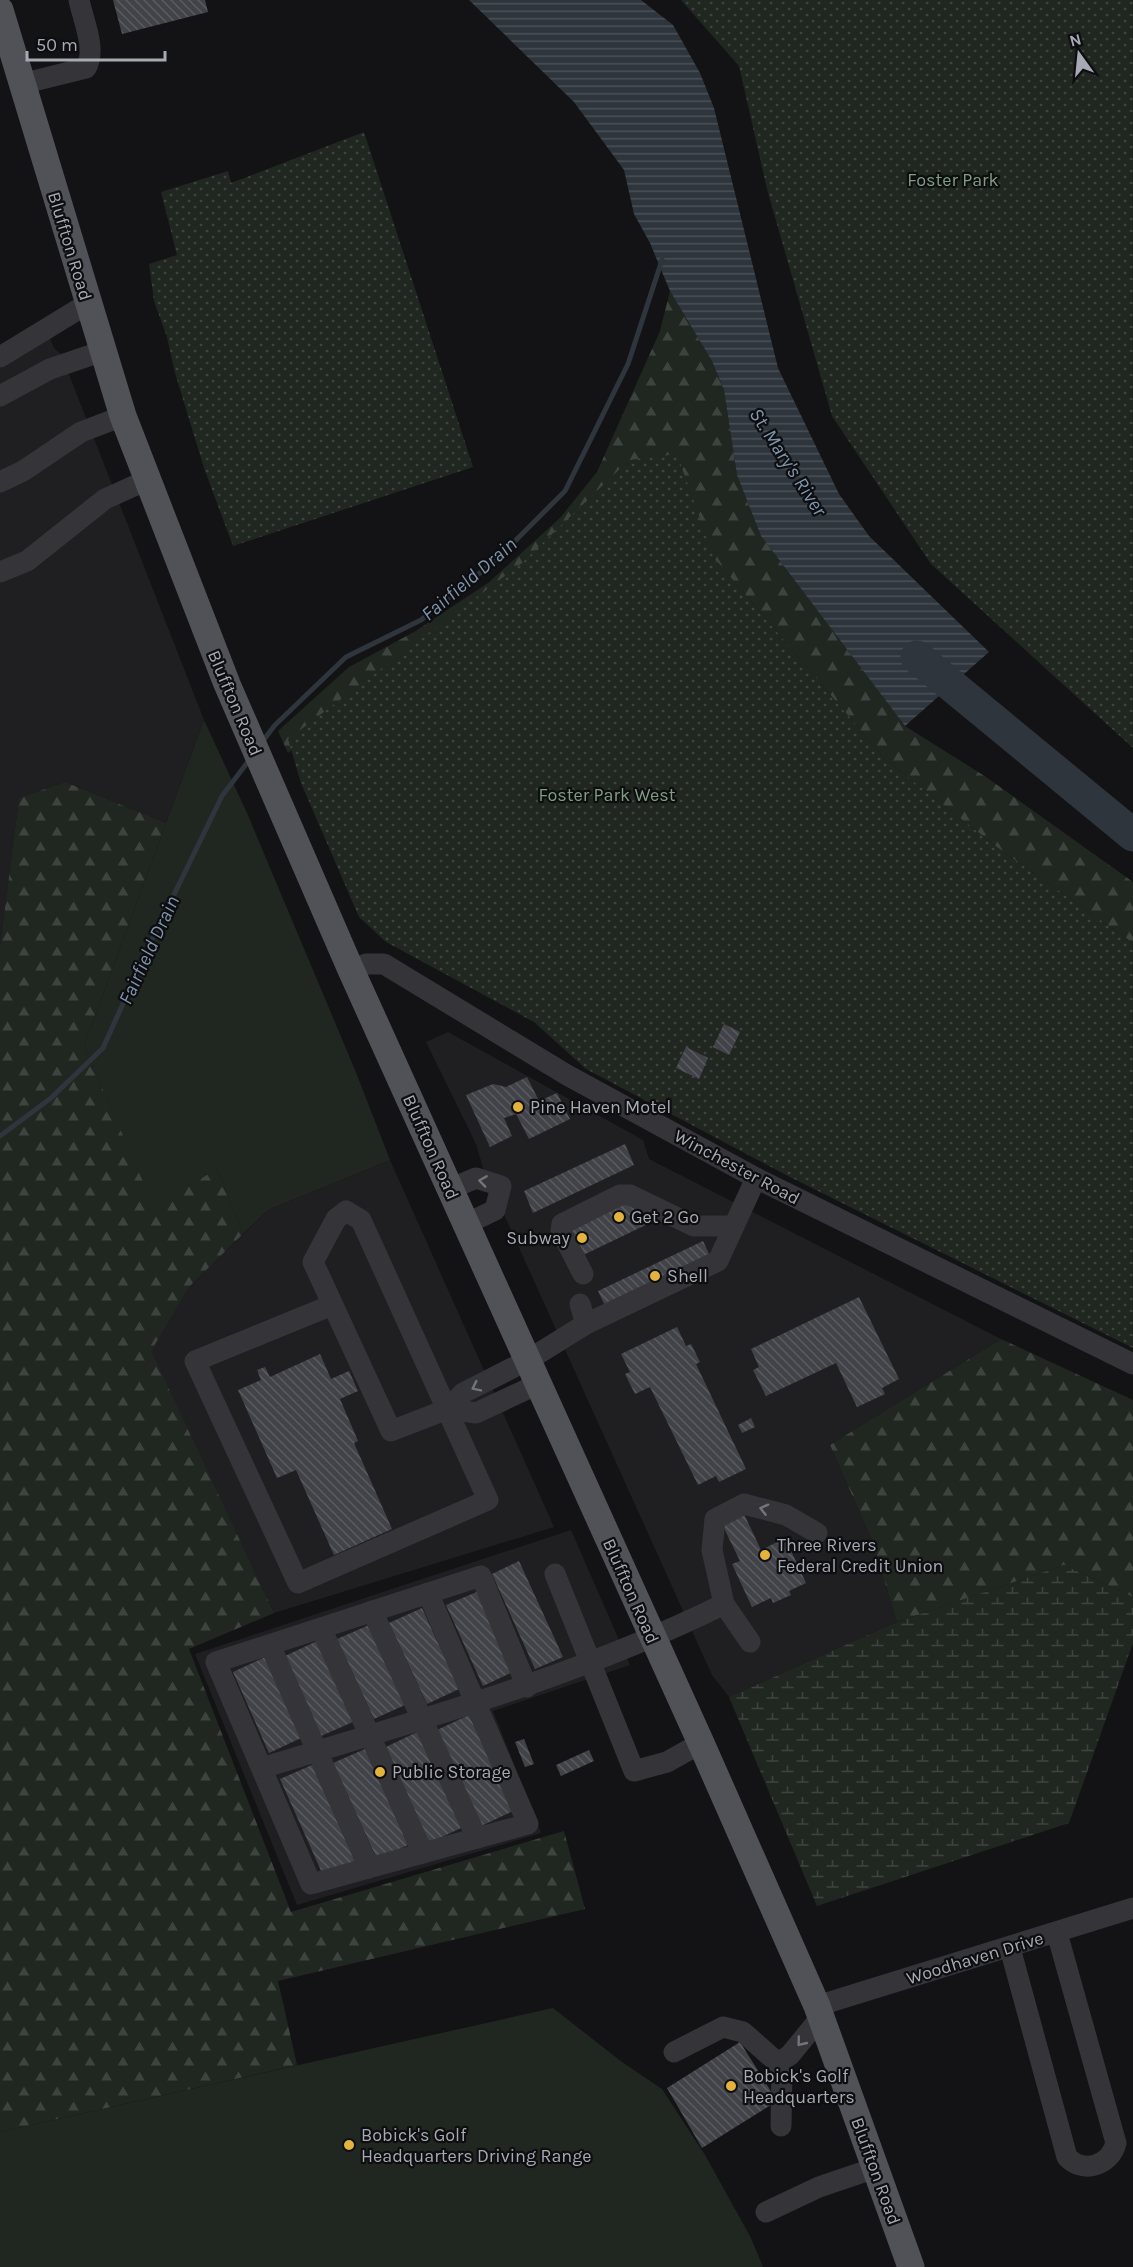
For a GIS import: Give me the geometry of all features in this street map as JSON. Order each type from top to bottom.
[{"type":"main road","name":"Bluffton Road","points":[[0,10],[4,40],[21,84],[123,416],[227,684],[351,970],[701,1743],[819,2012],[911,2267]]},
{"type":"street","points":[[21,84],[86,68],[91,60],[90,50],[79,0]]},
{"type":"street","points":[[0,357],[87,304]]},
{"type":"street","points":[[0,396],[50,369],[103,351]]},
{"type":"street","points":[[0,482],[23,471],[81,432],[123,416]]},
{"type":"street","points":[[0,572],[27,561],[105,500],[147,480]]},
{"type":"street","name":"Winchester Road","points":[[351,970],[366,964],[384,964],[567,1075],[756,1178],[1133,1364]]},
{"type":"street","points":[[450,1189],[476,1178],[501,1186],[495,1210],[466,1224]]},
{"type":"street","points":[[332,1305],[195,1361],[298,1583],[488,1500],[447,1409],[361,1220],[346,1211],[336,1219],[313,1262],[391,1431],[447,1409],[463,1393],[533,1372],[583,1314],[718,1261],[756,1178]]},
{"type":"street","points":[[543,1228],[552,1220],[623,1185],[630,1184],[652,1194]]},
{"type":"street","points":[[583,1274],[561,1231],[562,1224],[620,1195],[630,1195],[694,1226],[734,1226]]},
{"type":"street","points":[[750,1642],[724,1604],[712,1550],[715,1519],[744,1504],[786,1515],[817,1533]]},
{"type":"street","points":[[555,1574],[588,1662],[634,1771],[667,1762],[701,1743]]},
{"type":"street","points":[[428,1593],[528,1824],[311,1884],[216,1662],[270,1645],[372,1611],[428,1593],[481,1576],[527,1687]]},
{"type":"street","points":[[262,1768],[527,1687],[652,1638],[724,1604]]},
{"type":"street","points":[[372,1611],[477,1838]]},
{"type":"street","points":[[321,1628],[423,1853]]},
{"type":"street","points":[[270,1645],[315,1752],[369,1868]]},
{"type":"street","name":"Woodhaven Drive","points":[[819,2012],[1133,1908]]},
{"type":"street","points":[[1010,1948],[1066,2157],[1074,2165],[1084,2168],[1104,2161],[1113,2153],[1116,2143],[1057,1933]]},
{"type":"street","points":[[778,2063],[790,2055],[819,2012]]},
{"type":"street","points":[[674,2052],[714,2030],[729,2027],[744,2032],[778,2063],[782,2072],[781,2126]]},
{"type":"street","points":[[765,2212],[819,2187],[874,2168]]},
{"type":"shaded area","points":[[49,336],[54,348],[61,354],[204,720],[166,823],[65,782],[19,798],[0,947],[0,366]]},
{"type":"shaded area","points":[[448,1032],[643,1140],[649,1159],[1001,1339],[830,1445],[872,1540],[897,1622],[729,1697],[712,1675],[483,1168],[476,1144],[426,1042]]},
{"type":"shaded area","points":[[390,1160],[554,1527],[274,1613],[150,1351],[189,1287],[268,1210]]},
{"type":"shaded area","name":"Public Storage","points":[[571,1530],[630,1665],[493,1711],[541,1833],[297,1905],[195,1654]]},
{"type":"green space","name":"Foster Park","points":[[681,0],[1133,0],[1133,748],[931,564],[832,416],[767,189],[739,66]]},
{"type":"green space","points":[[364,132],[473,467],[233,546],[204,468],[175,373],[167,337],[154,301],[149,264],[177,255],[161,192],[228,171],[231,183]]},
{"type":"green space","points":[[670,291],[712,361],[724,390],[737,475],[761,536],[905,726],[986,777],[1133,882],[1133,943],[998,848],[885,759],[714,558],[394,670],[288,753],[278,731],[349,667],[414,632],[488,583],[560,518],[597,472],[660,331]]},
{"type":"green space","name":"Foster Park West","points":[[677,454],[714,558],[885,759],[998,848],[1133,943],[1133,1348],[790,1177],[586,1069],[534,1022],[386,942],[359,917],[301,783],[288,739],[522,563],[629,460]]},
{"type":"green space","points":[[204,720],[247,813],[355,1070],[390,1160],[268,1210],[243,1234],[217,1169],[154,1208],[84,1046]]},
{"type":"green space","points":[[65,782],[166,823],[84,1046],[154,1207],[217,1169],[243,1234],[189,1287],[151,1351],[274,1613],[189,1649],[291,1912],[564,1831],[585,1909],[278,1981],[297,2065],[0,2132],[0,947],[19,798]]},
{"type":"green space","points":[[1001,1339],[1133,1400],[1133,1597],[1064,1565],[897,1622],[872,1540],[830,1445]]},
{"type":"green space","points":[[1064,1565],[1133,1597],[1133,1643],[1069,1823],[817,1906],[729,1697],[897,1622]]},
{"type":"green space","name":"Bobick's Golf Headquarters Driving Range","points":[[553,2008],[622,2062],[662,2089],[705,2155],[751,2238],[763,2267],[0,2267],[0,2132]]},
{"type":"water","points":[[469,0],[641,0],[673,25],[700,73],[714,108],[778,368],[839,494],[869,536],[989,652],[905,726],[761,536],[737,475],[724,390],[712,361],[670,291],[650,243],[634,214],[624,170],[574,102]]},
{"type":"building","points":[[113,0],[205,0],[208,12],[122,34]]},
{"type":"building","points":[[724,1024],[740,1032],[729,1055],[713,1047]]},
{"type":"building","points":[[686,1047],[708,1058],[699,1079],[676,1068]]},
{"type":"building","name":"Pine Haven Motel","points":[[527,1077],[539,1101],[557,1093],[570,1119],[529,1139],[516,1114],[504,1118],[512,1136],[490,1147],[466,1095],[493,1084],[506,1087]]},
{"type":"building","points":[[625,1144],[634,1165],[533,1213],[524,1191]]},
{"type":"building","name":"Get 2 Go","points":[[624,1194],[646,1204],[654,1221],[577,1258],[563,1230]]},
{"type":"building","name":"Shell","points":[[703,1241],[712,1260],[607,1310],[598,1291]]},
{"type":"building","points":[[859,1297],[899,1379],[882,1388],[885,1394],[857,1407],[836,1363],[766,1396],[753,1370],[759,1367],[751,1349]]},
{"type":"building","points":[[677,1327],[686,1346],[691,1344],[700,1362],[696,1364],[746,1469],[719,1482],[716,1476],[698,1485],[650,1387],[635,1394],[625,1374],[630,1372],[621,1354]]},
{"type":"building","points":[[320,1354],[331,1379],[349,1371],[358,1391],[340,1399],[358,1441],[354,1443],[392,1529],[334,1555],[296,1470],[277,1478],[238,1390],[261,1380],[257,1370],[265,1367],[270,1377]]},
{"type":"building","points":[[751,1418],[755,1427],[742,1433],[738,1425]]},
{"type":"building","name":"Three Rivers Federal Credit Union","points":[[744,1514],[761,1550],[785,1538],[806,1583],[789,1591],[791,1595],[773,1603],[771,1598],[752,1607],[732,1564],[740,1561],[722,1524]]},
{"type":"building","points":[[519,1561],[563,1657],[535,1669],[492,1574]]},
{"type":"building","points":[[479,1591],[515,1671],[483,1686],[446,1605]]},
{"type":"building","points":[[422,1608],[459,1689],[427,1704],[389,1623]]},
{"type":"building","points":[[369,1625],[405,1705],[374,1719],[337,1639]]},
{"type":"building","points":[[317,1641],[353,1722],[321,1736],[285,1656]]},
{"type":"building","points":[[265,1657],[301,1738],[269,1753],[233,1672]]},
{"type":"building","points":[[469,1715],[513,1811],[481,1826],[437,1730]]},
{"type":"building","points":[[417,1732],[461,1828],[429,1843],[386,1747]]},
{"type":"building","points":[[524,1739],[534,1764],[525,1767],[515,1742]]},
{"type":"building","points":[[365,1749],[408,1845],[377,1859],[333,1763]]},
{"type":"building","points":[[589,1750],[594,1761],[561,1776],[556,1765]]},
{"type":"building","points":[[312,1765],[355,1861],[323,1875],[280,1779]]},
{"type":"building","points":[[740,2042],[777,2101],[702,2148],[667,2088]]},
{"type":"waterway","name":"Fairfield Drain","points":[[262,742],[275,725],[346,657],[421,620],[496,560],[565,491],[628,364],[662,260]]},
{"type":"waterway","name":"St. Mary's River","points":[[917,657],[1133,835]]},
{"type":"waterway","name":"Fairfield Drain","points":[[0,1136],[51,1098],[103,1048],[150,944],[222,796],[250,759]]},
{"type":"place","name":"Pine Haven Motel","points":[[518,1107]]},
{"type":"place","name":"Get 2 Go","points":[[619,1217]]},
{"type":"place","name":"Subway","points":[[582,1238]]},
{"type":"place","name":"Shell","points":[[655,1276]]},
{"type":"place","name":"Three Rivers Federal Credit Union","points":[[765,1555]]},
{"type":"place","name":"Public Storage","points":[[380,1772]]},
{"type":"place","name":"Bobick's Golf Headquarters","points":[[731,2086]]},
{"type":"place","name":"Bobick's Golf Headquarters Driving Range","points":[[349,2145]]}]
